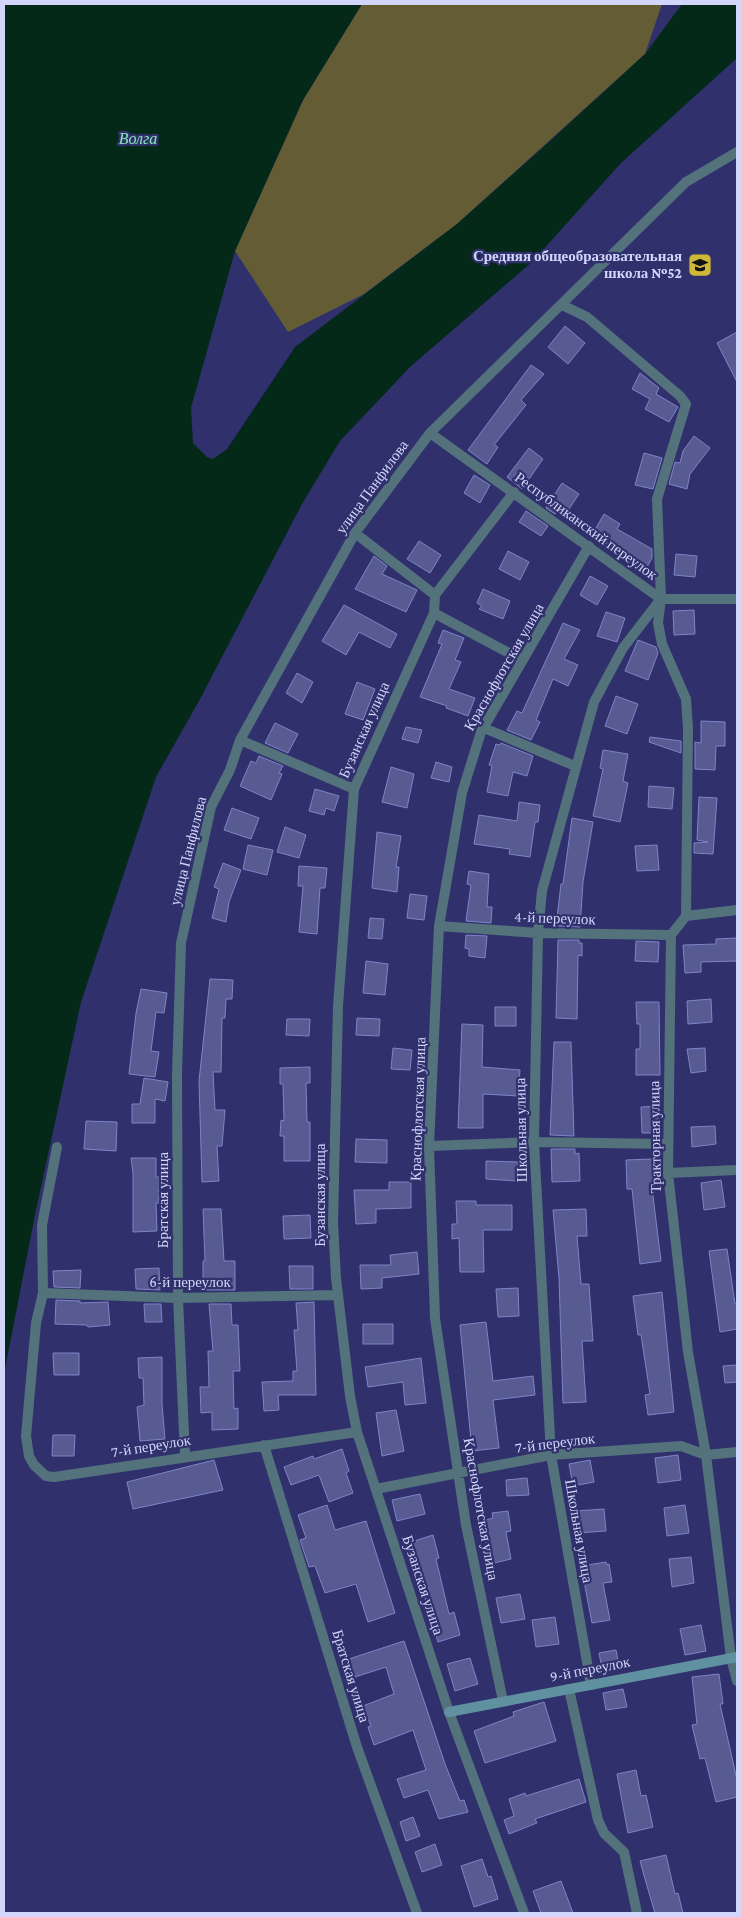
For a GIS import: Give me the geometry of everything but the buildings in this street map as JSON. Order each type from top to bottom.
[{"type":"street","name":"улица Панфилова","points":[[180,943],[212,807],[230,770],[240,740],[355,533],[430,433],[686,182],[737,152]]},
{"type":"street","points":[[562,305],[586,317],[680,396],[686,404],[657,499],[661,599],[658,623],[662,644],[687,706],[686,916],[671,935]]},
{"type":"street","name":"Республиканский переулок","points":[[430,433],[661,599],[737,599]]},
{"type":"street","points":[[355,533],[435,595],[514,492]]},
{"type":"street","name":"Краснофлотская улица","points":[[503,1701],[466,1524],[435,1318],[429,1146],[439,926],[462,793],[484,728],[522,660],[562,596],[589,546]]},
{"type":"street","name":"Бузанская улица","points":[[435,595],[434,613],[354,789],[338,1006],[333,1223],[338,1295],[350,1396],[357,1432],[449,1712],[524,1913]]},
{"type":"street","name":"Школьная улица","points":[[591,1685],[551,1456],[534,1142],[538,934],[542,891],[594,702],[623,648],[661,599]]},
{"type":"street","points":[[434,613],[522,660]]},
{"type":"street","points":[[484,728],[575,766]]},
{"type":"street","points":[[240,740],[354,789]]},
{"type":"street","points":[[686,916],[737,910]]},
{"type":"street","name":"4-й переулок","points":[[439,926],[538,934],[671,935]]},
{"type":"street","name":"Тракторная улица","points":[[671,935],[668,1173],[688,1352],[706,1455],[737,1681]]},
{"type":"street","name":"Братская улица","points":[[180,943],[177,1074],[178,1298],[185,1456]]},
{"type":"street","points":[[429,1146],[534,1142],[668,1144]]},
{"type":"street","points":[[43,1293],[42,1225],[57,1147]]},
{"type":"street","points":[[668,1173],[737,1170]]},
{"type":"street","name":"6-й переулок","points":[[43,1293],[178,1298],[338,1295]]},
{"type":"street","name":"7-й переулок","points":[[43,1293],[36,1323],[26,1436],[29,1456],[40,1472],[54,1477],[185,1456],[357,1432]]},
{"type":"street","name":"Братская улица","points":[[264,1445],[357,1747],[417,1913]]},
{"type":"street","name":"7-й переулок","points":[[376,1489],[551,1456],[681,1446],[706,1455],[737,1452]]},
{"type":"street","name":"9-й переулок","points":[[449,1712],[734,1657]]},
{"type":"street","points":[[569,1689],[598,1820],[604,1833],[618,1845],[627,1860],[636,1913]]},
{"type":"shaded area","points":[[362,4],[662,4],[645,54],[457,224],[364,294],[288,332],[235,251],[303,100]]},
{"type":"water","name":"Волга","points":[[4,4],[362,4],[303,100],[235,251],[191,408],[193,443],[207,457],[213,459],[227,449],[295,347],[457,224],[645,54],[682,4],[737,4],[737,58],[621,163],[532,262],[411,366],[340,441],[302,504],[199,701],[156,777],[81,1002],[35,1215],[4,1374]]},
{"type":"place","name":"Средняя общеобразовательная школа №52","points":[[700,265]]}]
